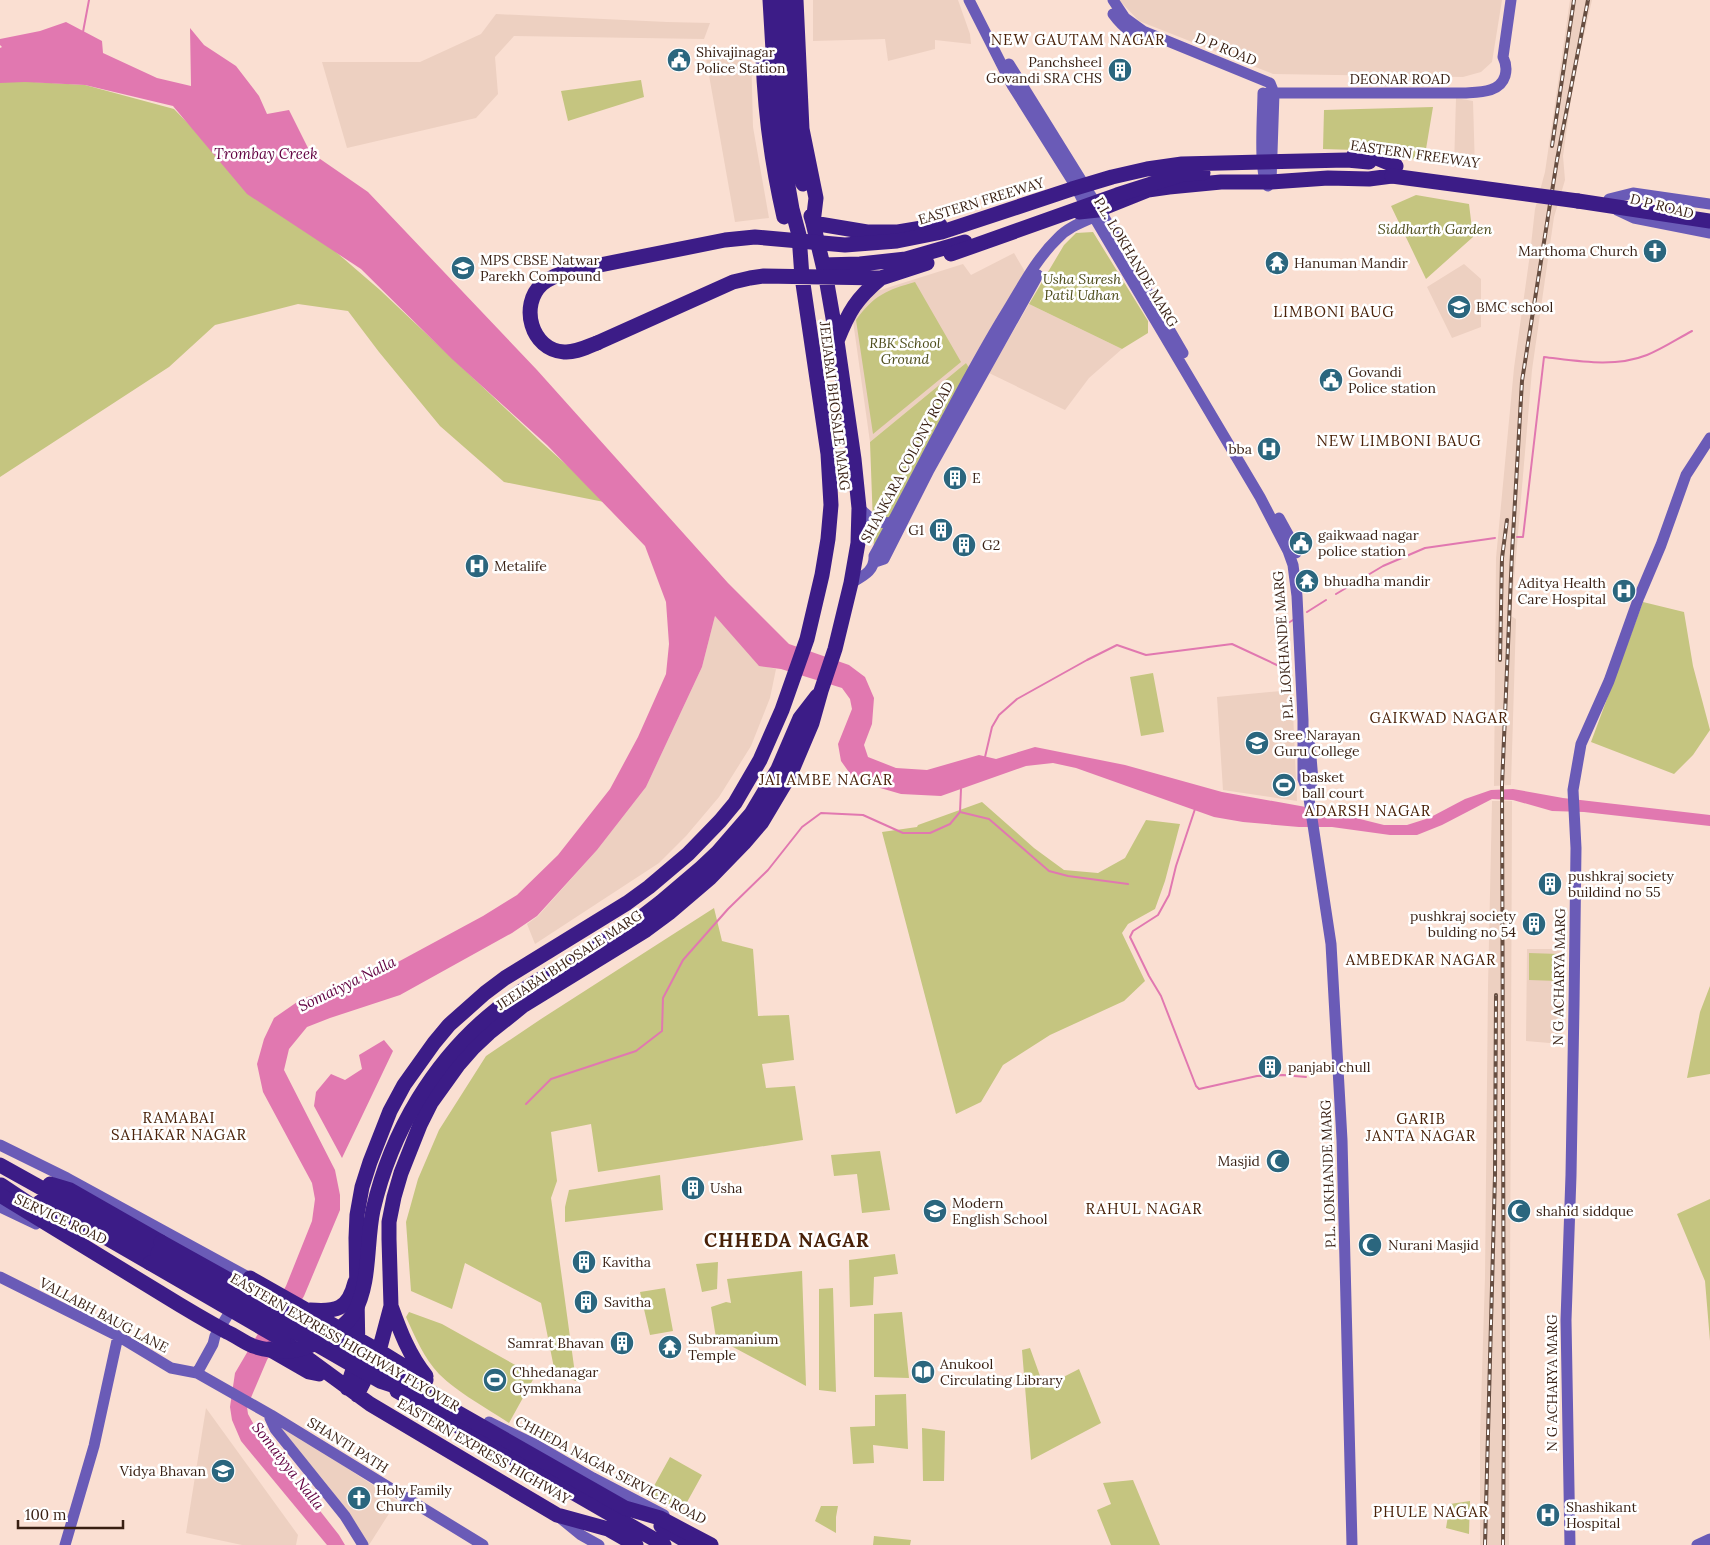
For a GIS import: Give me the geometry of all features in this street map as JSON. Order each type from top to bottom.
[{"type":"highway","points":[[761,0],[764,102],[778,194],[785,221],[798,235]]},
{"type":"highway","name":"JEEJABAI BHOSALE MARG","points":[[352,1391],[359,1347],[357,1215],[362,1187],[370,1162],[390,1111],[404,1085],[449,1025],[485,993],[505,978],[628,903],[688,854],[735,803],[748,782],[771,736],[807,639],[822,575],[831,505],[828,454],[802,277],[798,235],[792,209],[776,101],[770,0]]},
{"type":"highway","points":[[785,0],[789,100],[796,159],[811,199]]},
{"type":"highway","points":[[0,1188],[188,1310],[253,1346],[287,1351],[306,1347],[334,1333],[353,1314],[363,1290],[373,1212],[386,1163],[420,1096],[434,1074],[463,1038],[516,994],[638,919],[661,902],[718,852],[751,814],[778,769],[800,718],[821,691],[836,649],[852,583],[858,543],[858,508],[854,459],[837,341],[814,230],[802,129],[796,0]]},
{"type":"highway","points":[[814,230],[898,238],[914,235],[952,226],[1078,184],[1170,161],[1335,154],[1372,156],[1394,171]]},
{"type":"highway","name":"EASTERN FREEWAY","points":[[824,272],[802,277],[764,276],[733,282],[580,350],[565,352],[552,349],[541,340],[534,330],[529,313],[534,295],[543,282],[558,274],[570,271],[725,240],[755,238],[845,245],[898,241],[950,230],[1112,177],[1182,164],[1347,160],[1368,167],[1608,203],[1710,214]]},
{"type":"highway","points":[[814,230],[898,232],[940,224],[1109,169],[1146,164],[1182,164]]},
{"type":"highway","name":"EASTERN FREEWAY","points":[[881,278],[1079,208],[1183,174],[1269,170],[1346,170],[1368,167]]},
{"type":"highway","points":[[824,272],[860,264],[906,259],[963,243],[1020,223],[1097,215],[1148,190],[1221,182],[1268,182],[1328,178],[1369,179],[1394,171]]},
{"type":"highway","name":"EASTERN FREEWAY","points":[[1636,206],[1710,221]]},
{"type":"highway","points":[[824,272],[881,278]]},
{"type":"highway","points":[[837,341],[853,306],[864,292],[881,278]]},
{"type":"highway","name":"JEEJABAI BHOSALE MARG","points":[[352,1391],[376,1357],[392,1306],[388,1239],[394,1197],[420,1125],[445,1083],[473,1048],[505,1019],[524,1005],[646,930],[690,896],[727,861],[762,822],[790,775],[812,723],[821,691]]},
{"type":"highway","points":[[4,1167],[70,1190],[157,1253],[280,1347]]},
{"type":"highway","points":[[0,1188],[60,1211],[107,1238],[157,1253],[359,1347]]},
{"type":"highway","points":[[0,1188],[110,1258],[227,1325],[247,1336],[280,1347]]},
{"type":"highway","points":[[107,1238],[135,1272]]},
{"type":"highway","name":"EASTERN EXPRESS HIGHWAY FLYOVER","points":[[157,1253],[664,1545]]},
{"type":"highway","points":[[306,1310],[326,1311],[341,1307],[352,1293],[357,1272]]},
{"type":"highway","points":[[254,1280],[306,1310],[359,1347],[444,1398],[489,1422],[686,1541],[688,1545]]},
{"type":"highway","points":[[392,1306],[399,1330],[409,1351],[417,1365],[444,1398]]},
{"type":"highway","name":"EASTERN EXPRESS HIGHWAY","points":[[280,1347],[557,1515],[608,1529],[636,1545]]},
{"type":"highway","points":[[376,1357],[432,1384]]},
{"type":"highway","points":[[380,1381],[432,1398],[624,1508],[660,1518],[711,1545]]},
{"type":"main road","name":"P.L. LOKHANDE MARG","points":[[969,0],[994,44]]},
{"type":"main road","name":"P.L. LOKHANDE MARG","points":[[976,0],[1012,85],[1097,215],[1251,470],[1295,549],[1302,593],[1307,659],[1313,781],[1309,798],[1331,944],[1341,1117],[1352,1545]]},
{"type":"main road","name":"D P ROAD","points":[[1106,0],[1121,25],[1129,32],[1270,83],[1269,93]]},
{"type":"main road","name":"D P ROAD","points":[[1113,0],[1125,18],[1143,31],[1180,50]]},
{"type":"main road","name":"DEONAR ROAD","points":[[1269,93],[1464,94],[1492,90],[1502,84],[1506,62],[1509,58],[1511,0]]},
{"type":"main road","name":"DEONAR ROAD","points":[[1509,39],[1518,0]]},
{"type":"main road","points":[[1268,182],[1269,93]]},
{"type":"main road","points":[[1608,203],[1633,193],[1710,204]]},
{"type":"main road","name":"D P ROAD","points":[[1608,203],[1634,218],[1710,233]]},
{"type":"main road","name":"SHANKARA COLONY ROAD","points":[[1017,304],[929,470],[884,560],[875,562],[874,556],[992,336],[1056,248],[1067,237],[1097,215]]},
{"type":"main road","name":"N G ACHARYA MARG","points":[[1570,1545],[1566,1320],[1572,1175],[1576,848],[1573,796],[1581,744],[1609,681],[1686,475],[1710,438]]},
{"type":"main road","points":[[858,508],[876,522],[892,523]]},
{"type":"main road","points":[[852,583],[870,571],[875,562]]},
{"type":"main road","points":[[0,1145],[67,1178],[254,1280],[227,1325],[215,1336],[214,1344],[197,1373]]},
{"type":"main road","name":"SERVICE ROAD","points":[[0,1207],[110,1258]]},
{"type":"main road","name":"VALLABH BAUG LANE","points":[[0,1277],[118,1336],[171,1368],[197,1373]]},
{"type":"main road","points":[[65,1545],[94,1446],[118,1336]]},
{"type":"main road","name":"SHANTI PATH","points":[[197,1373],[271,1415],[482,1545]]},
{"type":"main road","points":[[271,1415],[270,1418],[275,1429],[345,1516],[363,1545]]},
{"type":"main road","name":"CHHEDA NAGAR SERVICE ROAD","points":[[489,1422],[536,1445],[718,1545]]},
{"type":"main road","points":[[557,1515],[581,1535],[598,1545]]},
{"type":"main road","points":[[1697,1545],[1710,1539]]},
{"type":"shaded area","points":[[813,0],[958,0],[970,34],[971,44],[935,40],[935,49],[888,61],[885,39],[813,41]]},
{"type":"shaded area","points":[[1119,0],[1502,0],[1492,62],[1481,72],[1463,77],[1273,74],[1139,21]]},
{"type":"shaded area","points":[[1570,0],[1592,0],[1573,84],[1563,156],[1565,180],[1554,217],[1532,370],[1511,616],[1516,619],[1511,785],[1494,786],[1496,558],[1514,368],[1535,209],[1545,172]]},
{"type":"shaded area","points":[[496,14],[710,23],[704,39],[514,36],[495,57],[498,94],[476,118],[347,148],[322,62],[420,62],[481,34]]},
{"type":"shaded area","points":[[704,47],[751,48],[753,127],[769,218],[735,222]]},
{"type":"shaded area","points":[[1456,98],[1473,101],[1475,169],[1454,167]]},
{"type":"shaded area","points":[[1014,253],[1027,275],[972,372],[966,363],[870,442],[853,321],[861,306],[874,292],[963,264],[971,275]]},
{"type":"shaded area","name":"BMC school","points":[[1464,264],[1481,279],[1481,327],[1452,338],[1427,287]]},
{"type":"shaded area","points":[[1029,304],[1122,349],[1089,378],[1065,410],[989,373]]},
{"type":"shaded area","points":[[715,616],[759,665],[776,669],[770,698],[751,746],[719,797],[686,836],[659,863],[535,944],[527,924],[538,916],[597,850],[646,787],[702,667]]},
{"type":"shaded area","name":"Sree Narayan Guru College","points":[[1292,690],[1297,801],[1223,790],[1217,697]]},
{"type":"shaded area","points":[[1492,801],[1512,801],[1509,1545],[1480,1545],[1480,1437],[1485,1278]]},
{"type":"shaded area","points":[[1527,949],[1563,949],[1561,1044],[1526,1041]]},
{"type":"shaded area","name":"Vidya Bhavan","points":[[206,1408],[298,1535],[296,1545],[242,1545],[186,1533]]},
{"type":"shaded area","points":[[280,1424],[397,1501],[369,1545],[367,1545],[339,1500],[278,1427]]},
{"type":"green space","points":[[641,80],[644,97],[568,121],[561,91]]},
{"type":"green space","points":[[17,81],[85,85],[174,109],[253,190],[329,246],[380,290],[541,442],[609,503],[504,482],[440,426],[348,311],[298,304],[215,325],[169,367],[0,477],[0,82]]},
{"type":"green space","points":[[1433,107],[1424,161],[1355,150],[1323,149],[1324,110]]},
{"type":"green space","name":"Siddharth Garden","points":[[1416,195],[1469,204],[1473,237],[1426,279],[1391,206]]},
{"type":"green space","name":"Usha Suresh Patil Udhan","points":[[1093,232],[1148,321],[1148,333],[1122,349],[1029,304],[1064,245],[1076,233]]},
{"type":"green space","name":"RBK School Ground","points":[[915,282],[961,362],[873,434],[856,320],[875,299],[896,288]]},
{"type":"green space","points":[[966,363],[972,372],[874,552],[870,442]]},
{"type":"green space","points":[[1643,602],[1684,612],[1693,666],[1710,730],[1693,755],[1674,774],[1591,742]]},
{"type":"green space","points":[[1153,673],[1164,732],[1141,736],[1130,677]]},
{"type":"green space","points":[[982,802],[1034,848],[1064,870],[1098,873],[1125,858],[1146,820],[1180,824],[1165,881],[1155,909],[1128,924],[1122,933],[1145,981],[1124,1001],[1050,1035],[1003,1065],[981,1102],[956,1114],[882,832],[917,827],[918,825]]},
{"type":"green space","points":[[714,908],[722,941],[753,949],[758,1016],[789,1015],[794,1060],[762,1064],[766,1088],[795,1086],[803,1140],[598,1172],[591,1124],[551,1132],[557,1181],[551,1198],[576,1381],[555,1373],[541,1303],[465,1263],[452,1309],[411,1291],[406,1222],[418,1179],[439,1130],[486,1056]]},
{"type":"green space","points":[[1529,953],[1559,954],[1558,981],[1529,980]]},
{"type":"green space","points":[[1710,986],[1710,1074],[1687,1078],[1700,1012]]},
{"type":"green space","points":[[880,1151],[890,1210],[862,1213],[857,1174],[834,1176],[831,1155]]},
{"type":"green space","points":[[660,1175],[663,1210],[565,1222],[565,1207],[569,1190]]},
{"type":"green space","points":[[1710,1199],[1710,1341],[1705,1281],[1677,1214]]},
{"type":"green space","points":[[895,1254],[898,1274],[874,1277],[873,1305],[850,1307],[849,1260]]},
{"type":"green space","points":[[718,1262],[717,1289],[702,1292],[696,1264]]},
{"type":"green space","points":[[802,1271],[806,1386],[716,1338],[711,1307],[726,1302],[731,1303],[727,1279]]},
{"type":"green space","points":[[665,1288],[673,1331],[650,1335],[640,1292]]},
{"type":"green space","points":[[833,1288],[836,1392],[819,1390],[819,1289]]},
{"type":"green space","points":[[409,1312],[442,1324],[535,1376],[509,1423],[464,1394],[439,1374],[416,1340],[406,1317]]},
{"type":"green space","points":[[902,1312],[909,1378],[874,1377],[874,1314]]},
{"type":"green space","points":[[1030,1348],[1044,1387],[1079,1369],[1101,1423],[1031,1460],[1022,1350]]},
{"type":"green space","points":[[906,1394],[908,1449],[873,1445],[874,1463],[853,1464],[850,1427],[875,1426],[875,1395]]},
{"type":"green space","points":[[922,1428],[945,1431],[944,1481],[923,1481]]},
{"type":"green space","points":[[670,1457],[702,1475],[681,1513],[649,1495]]},
{"type":"green space","points":[[1133,1480],[1160,1545],[1111,1545],[1097,1510],[1111,1504],[1103,1483]]},
{"type":"green space","points":[[1470,1501],[1469,1534],[1446,1528],[1450,1504]]},
{"type":"green space","points":[[821,1506],[838,1506],[836,1533],[815,1521]]},
{"type":"green space","points":[[874,1536],[911,1540],[910,1545],[873,1545]]},
{"type":"water","name":"Trombay Creek","points":[[66,22],[102,41],[103,53],[157,78],[191,86],[190,28],[204,45],[236,66],[259,96],[267,114],[289,110],[310,152],[368,192],[537,370],[728,583],[789,644],[849,665],[865,677],[874,698],[872,724],[864,745],[868,757],[896,768],[927,770],[979,755],[996,759],[1035,747],[1125,765],[1222,792],[1328,811],[1384,825],[1407,825],[1429,818],[1465,799],[1491,790],[1513,789],[1563,798],[1710,815],[1710,826],[1584,812],[1552,811],[1513,800],[1492,799],[1442,825],[1417,835],[1390,835],[1332,827],[1299,827],[1243,822],[1214,817],[1076,768],[1053,763],[1026,766],[941,796],[901,794],[863,783],[851,775],[841,761],[838,744],[852,709],[850,699],[842,688],[781,669],[759,666],[715,616],[702,667],[646,787],[597,850],[537,916],[512,933],[400,995],[307,1027],[289,1049],[284,1070],[335,1170],[340,1195],[340,1210],[304,1296],[267,1360],[247,1407],[248,1414],[258,1432],[345,1545],[327,1545],[241,1441],[232,1420],[230,1407],[235,1373],[286,1286],[312,1221],[315,1199],[312,1183],[263,1092],[257,1064],[264,1039],[274,1018],[300,1000],[396,963],[483,916],[517,895],[558,855],[610,789],[638,737],[666,674],[669,644],[666,602],[645,546],[547,445],[452,359],[361,269],[247,194],[173,106],[85,85],[25,82],[0,83],[0,48],[2,47],[0,39],[40,31]]},
{"type":"water","points":[[384,1040],[393,1051],[342,1158],[314,1106],[316,1092],[331,1074],[345,1080],[362,1069],[359,1055]]},
{"type":"waterway","points":[[83,32],[89,0]]},
{"type":"waterway","points":[[1517,537],[1523,537],[1544,357],[1596,362],[1634,359],[1653,353],[1692,331]]},
{"type":"waterway","points":[[1336,594],[1383,566],[1425,548],[1495,538]]},
{"type":"waterway","points":[[1307,612],[1326,600]]},
{"type":"waterway","points":[[985,757],[992,727],[999,715],[1017,699],[1117,645],[1146,655],[1232,644],[1279,666],[1289,664],[1285,625],[1293,620]]},
{"type":"waterway","points":[[526,1104],[551,1079],[636,1051],[662,1031],[663,998],[683,960],[728,909],[768,870],[802,827],[821,813],[863,815],[903,833],[930,833],[950,824],[960,812],[961,789]]},
{"type":"waterway","points":[[1195,809],[1176,866],[1169,895],[1158,915],[1133,931],[1130,937],[1161,996],[1196,1086],[1199,1089],[1257,1076],[1283,1075],[1306,1077]]},
{"type":"waterway","points":[[960,812],[989,819],[1049,871],[1068,876],[1128,884]]},
{"type":"railway","points":[[1552,146],[1574,0]]},
{"type":"railway","points":[[1503,1545],[1502,785],[1512,553],[1522,381],[1557,160],[1588,0]]},
{"type":"railway","points":[[1500,660],[1502,558],[1507,520]]},
{"type":"railway","points":[[1485,1545],[1495,1175],[1496,995]]},
{"type":"place","name":"Shivajinagar Police Station","points":[[679,60]]},
{"type":"place","name":"Panchsheel Govandi SRA CHS","points":[[1120,70]]},
{"type":"place","name":"Marthoma Church","points":[[1655,251]]},
{"type":"place","name":"Hanuman Mandir","points":[[1277,263]]},
{"type":"place","name":"MPS CBSE Natwar Parekh Compound","points":[[463,268]]},
{"type":"place","name":"BMC school","points":[[1459,307]]},
{"type":"place","name":"Govandi Police station","points":[[1331,380]]},
{"type":"place","name":"bba","points":[[1269,449]]},
{"type":"place","name":"E","points":[[955,478]]},
{"type":"place","name":"G1","points":[[941,530]]},
{"type":"place","name":"gaikwaad nagar police station","points":[[1301,543]]},
{"type":"place","name":"G2","points":[[964,545]]},
{"type":"place","name":"Metalife","points":[[477,566]]},
{"type":"place","name":"bhuadha mandir","points":[[1307,581]]},
{"type":"place","name":"Aditya Health Care Hospital","points":[[1624,591]]},
{"type":"place","name":"Sree Narayan Guru College","points":[[1257,743]]},
{"type":"place","name":"basket ball court","points":[[1284,785]]},
{"type":"place","name":"pushkraj society buildind no 55","points":[[1550,884]]},
{"type":"place","name":"pushkraj society bulding no 54","points":[[1534,924]]},
{"type":"place","name":"panjabi chull","points":[[1270,1067]]},
{"type":"place","name":"Masjid","points":[[1278,1161]]},
{"type":"place","name":"Usha","points":[[693,1188]]},
{"type":"place","name":"Modern English School","points":[[935,1211]]},
{"type":"place","name":"shahid siddque","points":[[1519,1211]]},
{"type":"place","name":"Nurani Masjid","points":[[1370,1245]]},
{"type":"place","name":"Kavitha","points":[[584,1262]]},
{"type":"place","name":"Savitha","points":[[586,1302]]},
{"type":"place","name":"Samrat Bhavan","points":[[622,1343]]},
{"type":"place","name":"Subramanium Temple","points":[[670,1347]]},
{"type":"place","name":"Anukool Circulating Library","points":[[923,1372]]},
{"type":"place","name":"Chhedanagar Gymkhana","points":[[495,1380]]},
{"type":"place","name":"Vidya Bhavan","points":[[223,1471]]},
{"type":"place","name":"Holy Family Church","points":[[359,1498]]},
{"type":"place","name":"Shashikant Hospital","points":[[1548,1515]]},
{"type":"district","name":"NEW GAUTAM NAGAR","points":[[1078,40]]},
{"type":"district","name":"LIMBONI BAUG","points":[[1334,312]]},
{"type":"district","name":"NEW LIMBONI BAUG","points":[[1399,441]]},
{"type":"district","name":"GAIKWAD NAGAR","points":[[1439,718]]},
{"type":"district","name":"JAI AMBE NAGAR","points":[[826,780]]},
{"type":"district","name":"ADARSH NAGAR","points":[[1368,811]]},
{"type":"district","name":"AMBEDKAR NAGAR","points":[[1421,960]]},
{"type":"district","name":"RAMABAI SAHAKAR NAGAR","points":[[179,1126]]},
{"type":"district","name":"GARIB JANTA NAGAR","points":[[1421,1128]]},
{"type":"district","name":"RAHUL NAGAR","points":[[1144,1209]]},
{"type":"district","name":"CHHEDA NAGAR","points":[[787,1240]]},
{"type":"district","name":"PHULE NAGAR","points":[[1431,1512]]},
{"type":"water label","name":"Somaiyya Nalla","points":[[347,984]]},
{"type":"water label","name":"Somaiyya Nalla","points":[[288,1466]]}]
